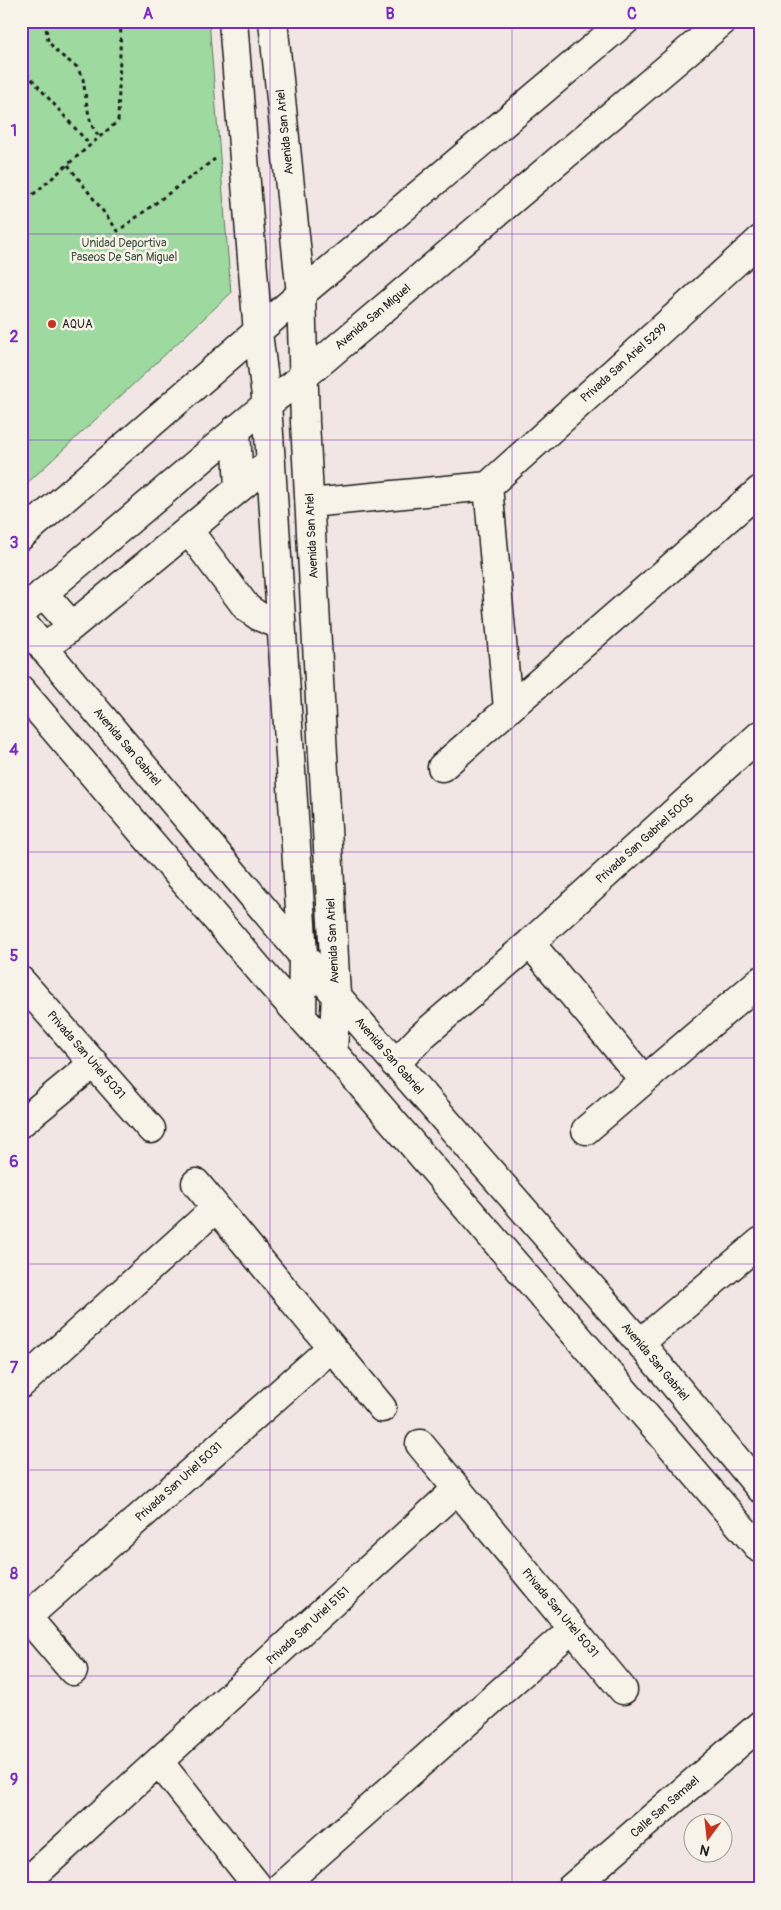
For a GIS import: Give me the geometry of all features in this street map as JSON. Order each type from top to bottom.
[{"type":"street","points":[[234,21],[258,333],[267,404],[271,462],[303,954],[302,1018]]},
{"type":"street","name":"Avenida San Ariel","points":[[274,21],[301,294],[303,376],[336,996],[333,1052]]},
{"type":"street","points":[[24,528],[258,333],[301,294],[625,21]]},
{"type":"street","name":"Avenida San Miguel","points":[[21,612],[236,429],[303,376],[723,21]]},
{"type":"street","name":"Privada San Ariel 5299","points":[[488,486],[760,240]]},
{"type":"street","points":[[236,429],[239,488]]},
{"type":"street","points":[[44,649],[271,462]]},
{"type":"street","points":[[310,503],[488,486],[508,709]]},
{"type":"street","points":[[442,767],[760,490]]},
{"type":"street","points":[[188,530],[247,608],[260,617],[281,625]]},
{"type":"street","points":[[43,593],[72,626]]},
{"type":"street","name":"Avenida San Gabriel","points":[[21,621],[303,954],[336,996],[640,1343],[760,1488]]},
{"type":"street","points":[[21,690],[760,1549]]},
{"type":"street","name":"Privada San Gabriel 5005","points":[[395,1064],[422,1036],[530,943],[760,735]]},
{"type":"street","points":[[530,943],[644,1080]]},
{"type":"street","name":"Privada San Uriel 5031","points":[[21,981],[151,1129]]},
{"type":"street","points":[[586,1130],[760,981]]},
{"type":"street","points":[[21,1123],[94,1063]]},
{"type":"street","points":[[196,1183],[382,1408]]},
{"type":"street","points":[[21,1384],[216,1208]]},
{"type":"street","points":[[640,1343],[760,1242]]},
{"type":"street","name":"Privada San Uriel 5031","points":[[73,1671],[24,1614],[331,1348]]},
{"type":"street","name":"Privada San Uriel 5031","points":[[420,1444],[623,1690]]},
{"type":"street","name":"Privada San Uriel 5151","points":[[21,1887],[457,1489]]},
{"type":"street","points":[[278,1889],[572,1629]]},
{"type":"street","name":"Calle San Samael","points":[[570,1889],[760,1725]]},
{"type":"street","points":[[159,1762],[260,1889]]},
{"type":"path","points":[[45,21],[48,41],[58,53],[78,67],[84,79],[91,124],[99,137]]},
{"type":"path","points":[[21,205],[118,121],[121,21]]},
{"type":"path","points":[[21,67],[90,145]]},
{"type":"path","points":[[68,165],[118,231],[242,139]]},
{"type":"green space","name":"Unidad Deportiva Paseos De San Miguel","points":[[21,21],[209,21],[231,293],[21,489]]},
{"type":"place","name":"AQUA","points":[[52,324]]}]
